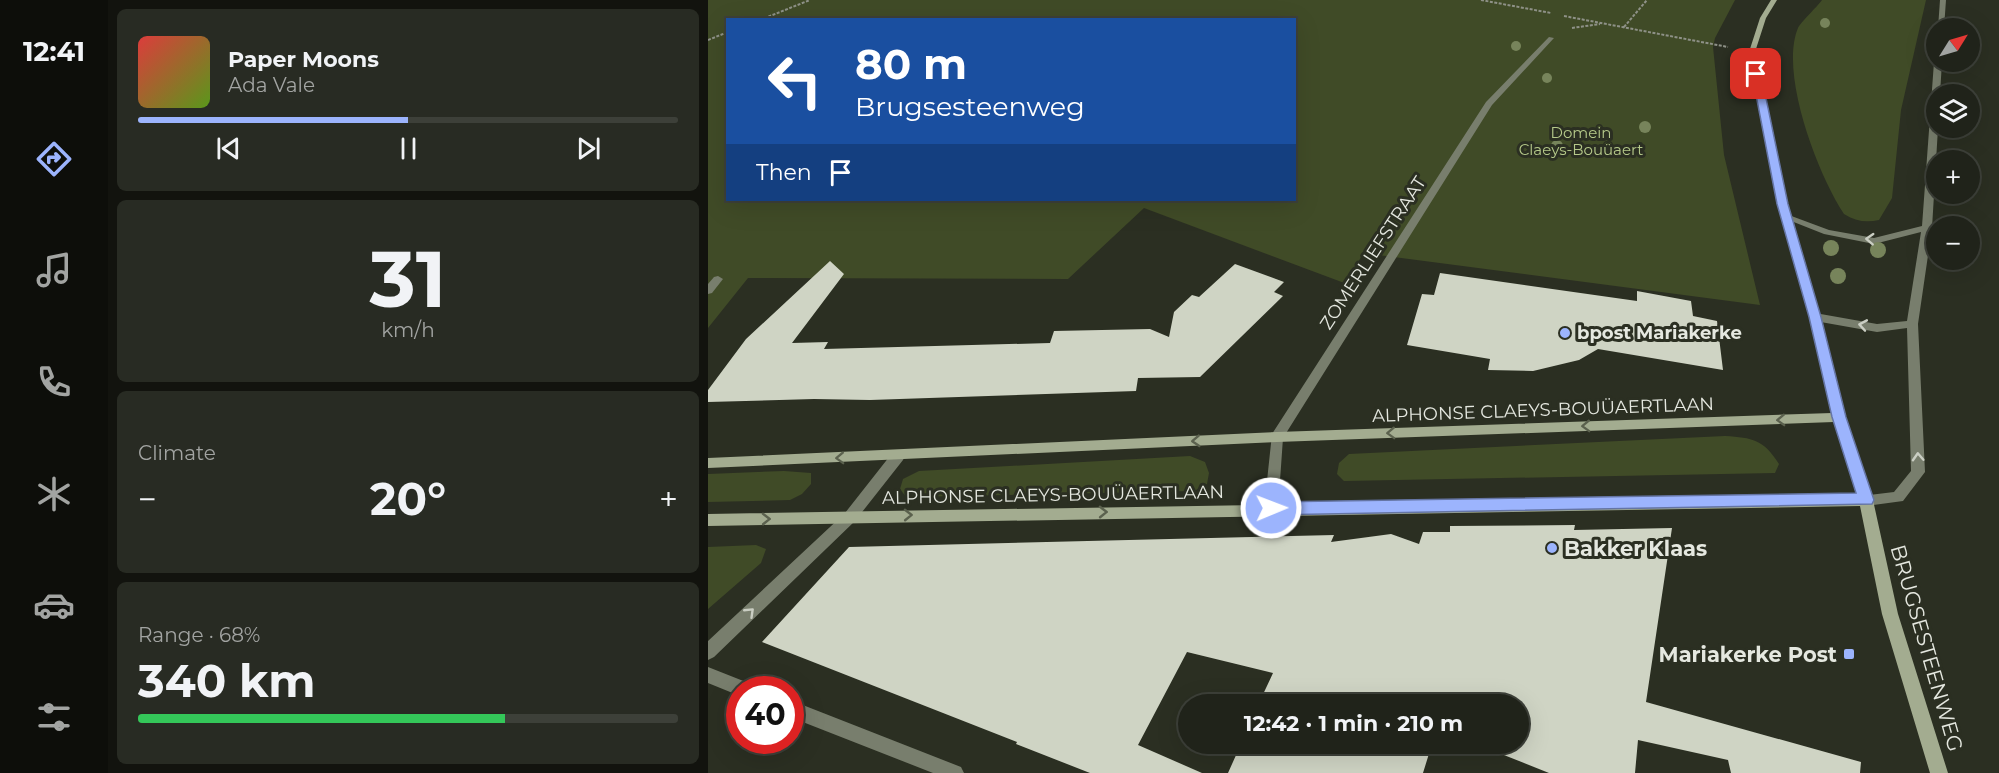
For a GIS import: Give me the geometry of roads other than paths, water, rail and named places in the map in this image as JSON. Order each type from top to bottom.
[{"type":"street","name":"BRUGSESTEENWEG","points":[[1774,0],[1763,18],[1752,52],[1786,217],[1815,317],[1839,417],[1866,500],[1890,614],[1939,773]]},
{"type":"street","points":[[1942,18],[1943,0]]},
{"type":"street","name":"ZOMERLIEFSTRAAT","points":[[1271,508],[1277,437],[1490,104],[1551,38]]},
{"type":"street","points":[[1928,216],[1937,72]]},
{"type":"street","points":[[1786,217],[1827,232],[1874,241],[1926,228]]},
{"type":"street","points":[[1866,500],[1898,497],[1918,472],[1912,324],[1926,234]]},
{"type":"street","points":[[708,291],[718,279]]},
{"type":"street","points":[[1815,317],[1877,328],[1912,324]]},
{"type":"street","name":"ALPHONSE CLAEYS-BOUÜAERTLAAN","points":[[708,463],[1277,437],[1839,417]]},
{"type":"street","points":[[708,652],[850,517],[898,456]]},
{"type":"street","name":"ALPHONSE CLAEYS-BOUÜAERTLAAN","points":[[708,520],[1271,508],[1866,500]]},
{"type":"street","points":[[708,675],[726,682]]},
{"type":"street","points":[[804,714],[955,773]]},
{"type":"place","name":"bpost Mariakerke","points":[[1565,333]]},
{"type":"place","name":"Bakker Klaas","points":[[1552,548]]},
{"type":"place","name":"Mariakerke Post","points":[[1849,654]]},
{"type":"park label","name":"Domein Claeys-Bouüaert","points":[[1581,140]]}]
